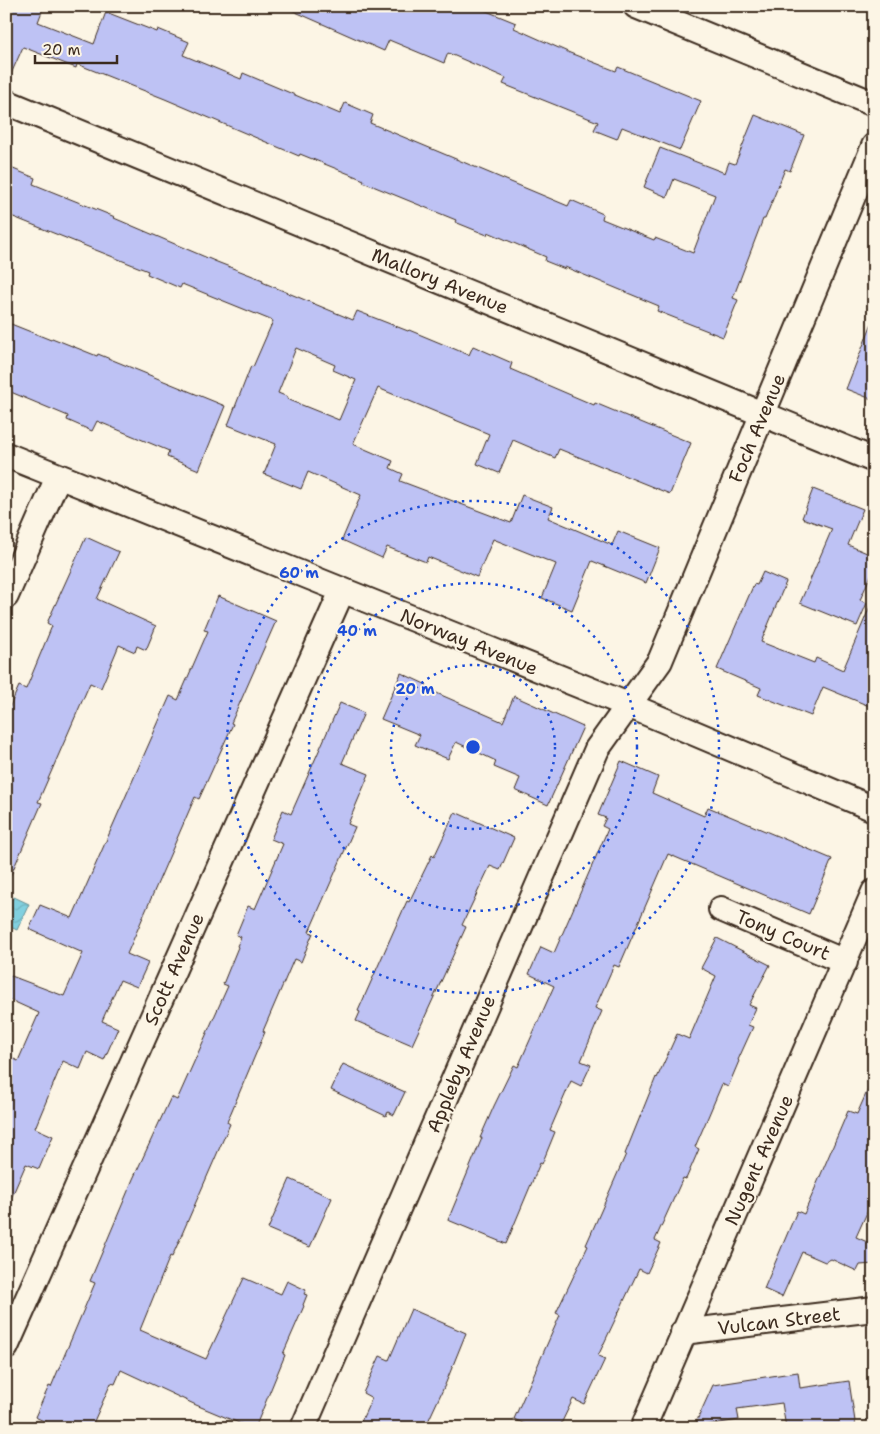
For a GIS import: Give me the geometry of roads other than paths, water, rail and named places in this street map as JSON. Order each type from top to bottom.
[{"type":"street","points":[[636,6],[874,104]]},
{"type":"street","name":"Mallory Avenue","points":[[6,102],[874,460]]},
{"type":"street","name":"Foch Avenue","points":[[628,705],[660,661],[874,146]]},
{"type":"street","name":"Norway Avenue","points":[[6,456],[628,705],[874,809]]},
{"type":"street","points":[[6,596],[58,477]]},
{"type":"street","name":"Scott Avenue","points":[[6,1347],[342,591]]},
{"type":"street","name":"Appleby Avenue","points":[[303,1428],[597,749],[628,705]]},
{"type":"street","name":"Nugent Avenue","points":[[643,1428],[874,892]]},
{"type":"street","name":"Tony Court","points":[[721,909],[845,962]]},
{"type":"street","name":"Vulcan Street","points":[[683,1332],[874,1309]]},
{"type":"water","points":[[9,897],[13,899],[14,897],[29,904],[17,930],[6,925],[6,912],[9,906],[6,905]]}]
